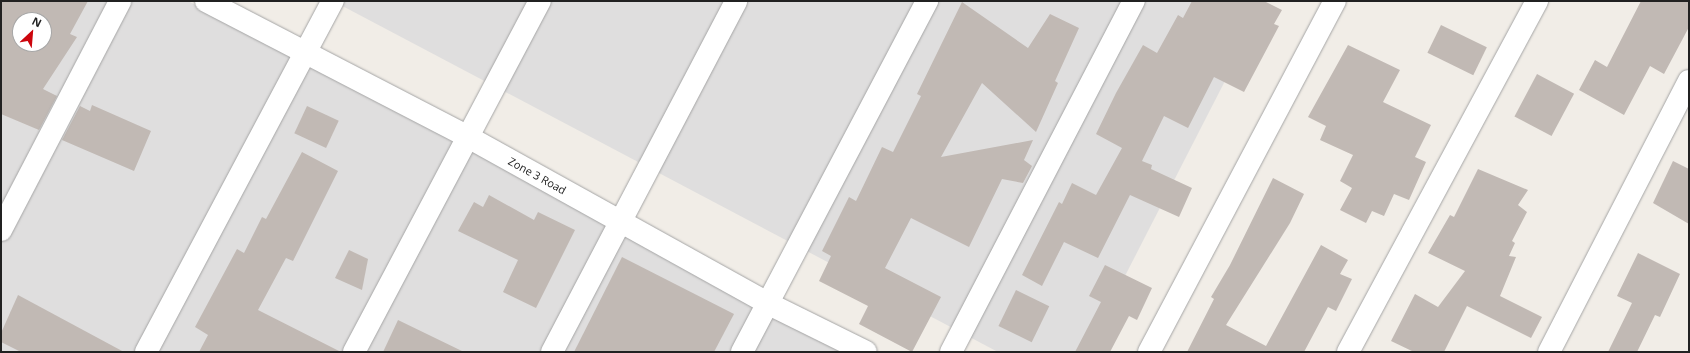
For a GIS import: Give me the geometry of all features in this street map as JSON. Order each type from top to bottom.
[{"type":"street","points":[[1,230],[120,1]]},
{"type":"street","name":"Zone 3 Road","points":[[206,1],[305,51],[468,137],[620,223],[767,303],[866,352]]},
{"type":"street","points":[[146,352],[305,51],[333,1]]},
{"type":"street","points":[[354,352],[540,1]]},
{"type":"street","points":[[552,352],[736,1]]},
{"type":"street","points":[[742,352],[926,1]]},
{"type":"street","points":[[951,352],[1134,1]]},
{"type":"street","points":[[1149,352],[1336,1]]},
{"type":"street","points":[[1348,352],[1537,1]]},
{"type":"street","points":[[1549,352],[1689,81]]},
{"type":"shaded area","points":[[1,1],[188,1],[857,352],[1,352]]},
{"type":"shaded area","points":[[333,1],[1266,1],[1086,352],[998,352]]},
{"type":"building","points":[[1,1],[88,1],[70,34],[77,37],[43,89],[57,96],[39,130],[1,114]]},
{"type":"building","points":[[1192,1],[1264,1],[1282,10],[1274,24],[1279,26],[1244,92],[1214,77],[1188,128],[1164,116],[1142,161],[1152,165],[1151,169],[1192,188],[1179,217],[1130,195],[1098,258],[1064,242],[1042,286],[1022,275],[1059,202],[1062,204],[1072,183],[1096,195],[1122,148],[1096,134],[1116,93],[1143,45],[1157,53],[1178,15],[1183,18]]},
{"type":"building","points":[[1641,1],[1689,1],[1689,27],[1664,74],[1650,66],[1624,115],[1579,90],[1595,60],[1607,67]]},
{"type":"building","points":[[962,2],[1028,48],[1050,14],[1079,28],[1055,81],[1058,83],[1036,132],[982,83],[941,157],[1033,140],[1024,160],[1032,166],[1023,183],[1002,179],[969,247],[911,218],[885,268],[941,297],[912,352],[859,324],[868,306],[819,281],[831,256],[822,251],[849,197],[856,201],[882,147],[893,152],[921,96],[917,94]]},
{"type":"building","points":[[1441,25],[1487,47],[1473,75],[1427,53]]},
{"type":"building","points":[[1348,45],[1400,70],[1383,102],[1431,125],[1415,157],[1426,162],[1409,200],[1394,194],[1384,216],[1372,211],[1366,223],[1340,210],[1352,188],[1340,181],[1353,155],[1320,140],[1326,126],[1308,117]]},
{"type":"building","points":[[1537,74],[1574,94],[1552,136],[1514,116]]},
{"type":"building","points":[[92,105],[151,131],[134,171],[62,140],[80,106],[90,111]]},
{"type":"building","points":[[307,106],[339,121],[326,148],[294,133]]},
{"type":"building","points":[[302,152],[338,171],[293,261],[286,258],[258,310],[341,352],[199,352],[208,335],[195,327],[237,249],[244,253],[262,217],[266,219]]},
{"type":"building","points":[[1673,161],[1689,169],[1689,224],[1653,203]]},
{"type":"building","points":[[1478,169],[1528,190],[1518,205],[1527,212],[1512,241],[1515,243],[1509,256],[1516,257],[1500,296],[1542,317],[1531,338],[1467,306],[1444,352],[1414,352],[1391,341],[1415,294],[1438,307],[1465,271],[1428,253],[1450,215],[1454,217]]},
{"type":"building","points":[[1273,178],[1304,194],[1290,223],[1226,325],[1266,346],[1321,245],[1348,260],[1340,274],[1352,279],[1336,311],[1328,307],[1304,352],[1187,352],[1214,299],[1211,297],[1230,265]]},
{"type":"building","points":[[489,195],[534,220],[538,212],[575,230],[536,308],[503,292],[518,260],[458,231],[474,202],[483,207]]},
{"type":"building","points":[[349,250],[368,259],[362,290],[335,278]]},
{"type":"building","points":[[1638,253],[1680,274],[1660,317],[1655,315],[1637,352],[1608,352],[1632,303],[1617,296]]},
{"type":"building","points":[[622,257],[734,314],[714,352],[574,352]]},
{"type":"building","points":[[1105,265],[1152,288],[1137,320],[1129,316],[1110,352],[1075,352],[1101,302],[1089,296]]},
{"type":"building","points":[[1016,290],[1049,306],[1032,342],[998,326]]},
{"type":"building","points":[[18,295],[124,352],[21,352],[1,342],[1,333]]},
{"type":"building","points":[[398,320],[464,352],[383,352]]}]
